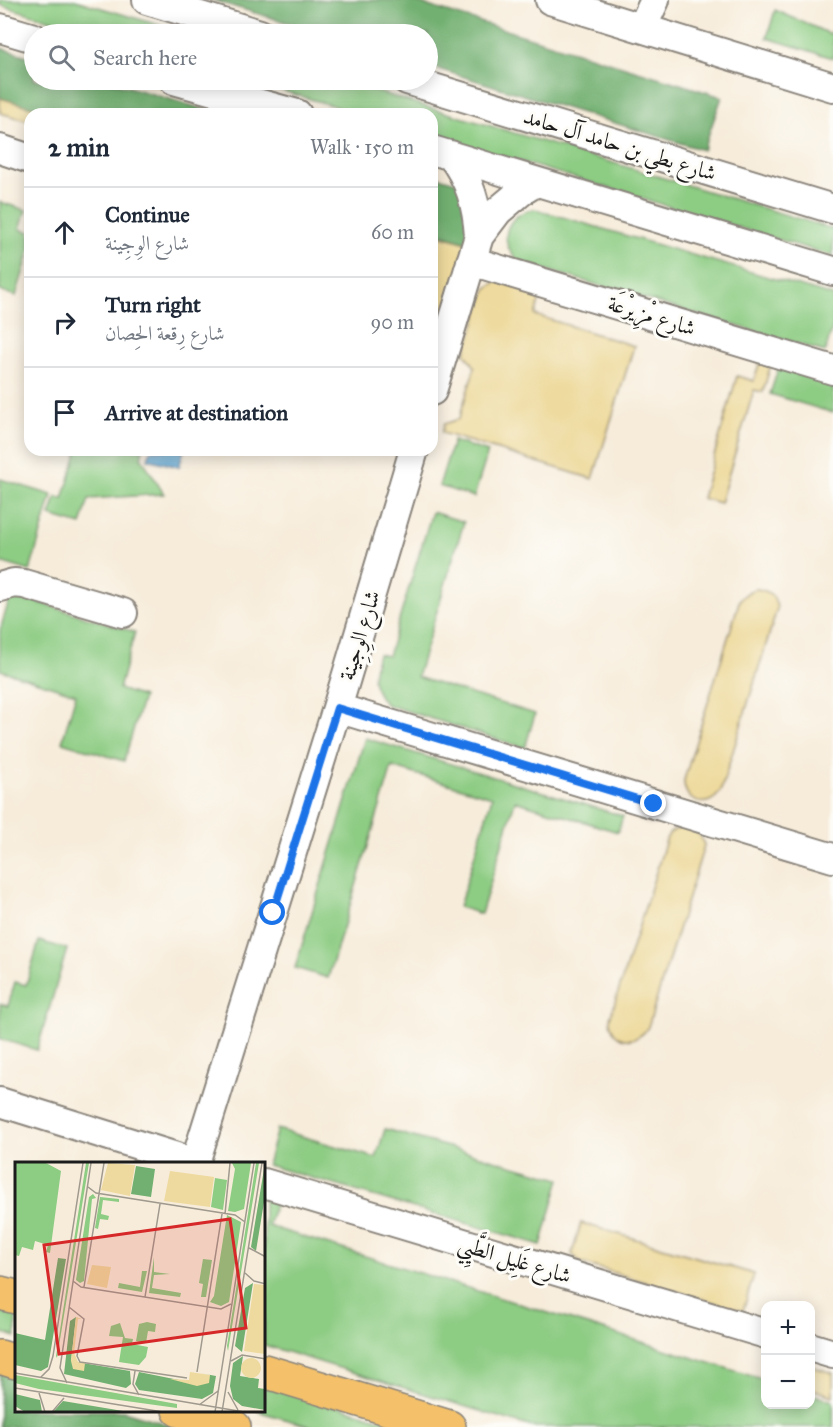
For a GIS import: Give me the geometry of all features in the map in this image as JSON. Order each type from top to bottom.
[{"type":"main road","points":[[0,1293],[15,1297]]},
{"type":"main road","points":[[0,1357],[15,1362]]},
{"type":"main road","points":[[266,1372],[449,1427]]},
{"type":"main road","points":[[185,1412],[234,1427]]},
{"type":"street","points":[[147,0],[227,24]]},
{"type":"street","points":[[549,0],[833,87]]},
{"type":"street","points":[[642,28],[655,0]]},
{"type":"street","points":[[0,27],[24,35]]},
{"type":"street","name":"شارع بطي بن حامد آل حامد","points":[[438,89],[833,209]]},
{"type":"street","points":[[201,90],[244,106]]},
{"type":"street","points":[[0,149],[24,157]]},
{"type":"street","points":[[442,153],[833,272]]},
{"type":"street","points":[[442,153],[470,184],[476,209],[475,248]]},
{"type":"street","points":[[438,371],[475,248],[498,211],[536,182]]},
{"type":"street","name":"شارع مْزِيرْعَة","points":[[475,248],[833,370]]},
{"type":"street","name":"شارع الوِجِينة","points":[[196,1162],[412,456]]},
{"type":"street","points":[[0,587],[14,584],[24,585],[123,613]]},
{"type":"street","points":[[337,708],[833,858]]},
{"type":"street","points":[[0,1102],[193,1162]]},
{"type":"street","name":"شارع غَلِيل الطَّيِي","points":[[266,1184],[761,1333]]},
{"type":"street","points":[[815,1349],[833,1354]]},
{"type":"green space","points":[[0,0],[75,0],[155,24],[64,24],[0,5]]},
{"type":"green space","points":[[212,0],[409,0],[722,97],[703,150],[438,69],[438,24],[292,24]]},
{"type":"green space","points":[[775,10],[830,34],[833,27],[833,58],[767,38]]},
{"type":"green space","points":[[0,48],[24,55],[24,90],[139,90],[200,108],[35,108],[0,98]]},
{"type":"green space","points":[[280,90],[371,90],[431,108],[341,108]]},
{"type":"green space","points":[[438,110],[833,229],[833,256],[438,137]]},
{"type":"green space","points":[[438,177],[473,187],[470,243],[438,233]]},
{"type":"green space","points":[[0,202],[24,209],[20,229],[24,230],[24,270],[16,296],[0,291]]},
{"type":"green space","points":[[535,209],[833,296],[833,327],[825,352],[520,262],[508,246],[507,230],[517,216]]},
{"type":"green space","points":[[779,366],[833,383],[833,413],[770,394]]},
{"type":"green space","points":[[453,441],[488,452],[474,497],[439,486]]},
{"type":"green space","points":[[76,456],[141,456],[164,494],[89,499],[81,525],[50,516],[56,497],[63,499]]},
{"type":"green space","points":[[0,479],[52,495],[30,571],[0,562]]},
{"type":"green space","points":[[432,512],[464,522],[417,677],[535,714],[525,748],[385,704],[374,685],[373,675],[378,654],[388,656]]},
{"type":"green space","points":[[11,594],[135,632],[119,689],[143,697],[124,761],[62,742],[76,694],[0,670],[0,630]]},
{"type":"green space","points":[[365,738],[623,816],[618,832],[515,801],[481,914],[459,907],[492,797],[392,767],[328,978],[295,968]]},
{"type":"green space","points":[[39,941],[67,949],[37,1050],[0,1039],[0,1004],[8,1006],[15,982],[26,985]]},
{"type":"green space","points":[[277,1129],[376,1158],[385,1129],[560,1179],[541,1245],[267,1165]]},
{"type":"green space","points":[[266,1198],[276,1201],[268,1226],[761,1379],[761,1409],[815,1409],[815,1395],[833,1401],[833,1427],[532,1427],[266,1346]]},
{"type":"green space","points":[[0,1303],[15,1308],[15,1337],[0,1332]]},
{"type":"green space","points":[[0,1372],[15,1377],[15,1412],[127,1412],[177,1427],[0,1427]]},
{"type":"green space","points":[[266,1385],[407,1427],[312,1427],[260,1412],[266,1412]]},
{"type":"sand","points":[[0,98],[35,108],[24,108],[24,119],[0,113]]},
{"type":"sand","points":[[438,235],[470,244],[440,342],[438,324]]},
{"type":"sand","points":[[497,281],[541,295],[535,315],[634,346],[593,479],[442,433],[444,424],[459,419],[475,367],[465,353],[486,289]]},
{"type":"sand","points":[[760,361],[771,364],[763,392],[754,390],[720,503],[702,498],[737,376],[754,381]]},
{"type":"sand","points":[[756,589],[771,594],[777,609],[721,790],[710,801],[698,802],[688,795],[684,780],[740,599]]},
{"type":"sand","points":[[683,826],[697,832],[704,846],[648,1027],[637,1037],[624,1039],[614,1032],[610,1018],[667,837],[671,832]]},
{"type":"sand","points":[[581,1223],[754,1274],[743,1311],[581,1263],[572,1254]]},
{"type":"sand","points":[[815,1368],[833,1373],[833,1396],[815,1390]]},
{"type":"water","points":[[149,456],[182,456],[179,467],[148,459]]},
{"type":"route","points":[[273,913],[337,708],[654,804]]}]
